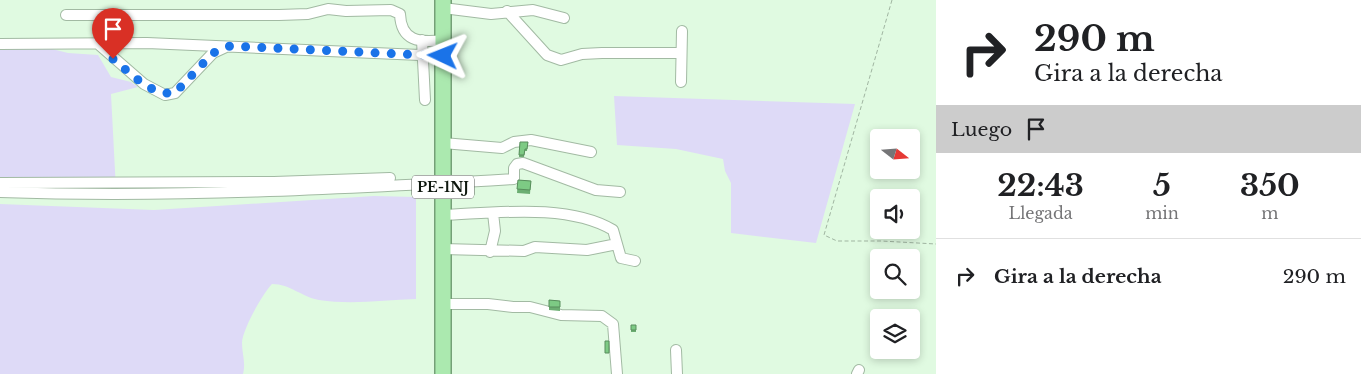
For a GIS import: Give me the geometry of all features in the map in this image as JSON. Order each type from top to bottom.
[{"type":"highway","name":"PE-1NJ","points":[[443,4],[444,374]]},
{"type":"street","points":[[443,4],[491,14],[533,10],[564,18]]},
{"type":"street","points":[[66,15],[279,15],[308,14],[328,9],[390,10],[400,14],[400,25],[406,34],[422,40],[443,40]]},
{"type":"street","points":[[507,11],[547,55],[561,60],[582,54],[681,53]]},
{"type":"street","points":[[681,82],[682,30]]},
{"type":"street","points":[[422,40],[425,100]]},
{"type":"street","points":[[97,43],[144,84],[165,94],[175,93],[213,53],[230,46]]},
{"type":"street","points":[[0,44],[97,43],[230,46],[443,56]]},
{"type":"street","points":[[443,143],[502,148],[514,142],[531,140],[591,152]]},
{"type":"street","points":[[0,192],[107,194],[423,186],[514,179],[514,168],[517,164],[523,163],[596,190],[620,192]]},
{"type":"street","points":[[0,183],[274,182],[390,178]]},
{"type":"street","points":[[443,214],[530,212],[590,218],[613,230],[621,258],[635,261]]},
{"type":"street","points":[[490,252],[495,231],[493,213]]},
{"type":"street","points":[[443,250],[524,252],[535,247],[587,250],[617,244]]},
{"type":"street","points":[[443,304],[488,304],[530,307],[561,315],[602,316],[613,324],[617,374]]},
{"type":"street","points":[[676,350],[677,374]]},
{"type":"path","points":[[892,0],[824,234],[837,241],[936,244]]},
{"type":"shaded area","points":[[0,49],[52,49],[68,53],[98,55],[111,77],[131,82],[138,87],[111,94],[116,190],[0,189]]},
{"type":"shaded area","points":[[614,96],[855,104],[816,243],[731,233],[731,183],[725,171],[723,159],[676,149],[617,145]]},
{"type":"shaded area","points":[[374,196],[416,197],[416,299],[356,302],[319,300],[285,286],[272,284],[245,330],[242,343],[243,374],[0,374],[0,204],[154,210]]},
{"type":"building","points":[[520,142],[528,142],[524,155],[519,155]]},
{"type":"building","points":[[518,180],[531,181],[530,190],[517,189]]},
{"type":"building","points":[[549,300],[560,301],[560,307],[549,307]]},
{"type":"building","points":[[631,325],[636,325],[636,330],[631,330]]},
{"type":"building","points":[[605,341],[609,341],[609,353],[605,353]]},
{"type":"route","points":[[113,59],[144,84],[153,90],[165,94],[175,93],[213,53],[219,48],[230,46],[443,56]]}]
